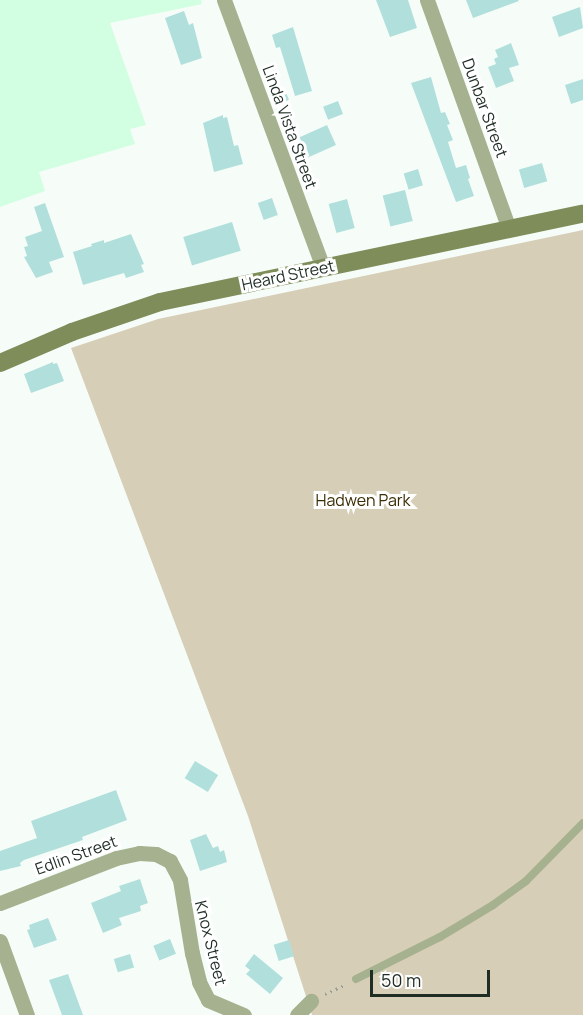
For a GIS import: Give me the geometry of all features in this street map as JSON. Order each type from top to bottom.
[{"type":"street","name":"Linda Vista Street","points":[[224,0],[323,267]]},
{"type":"street","name":"Dunbar Street","points":[[426,0],[509,229]]},
{"type":"street","name":"Heard Street","points":[[0,363],[72,332],[160,302],[583,214]]},
{"type":"street","name":"Edlin Street","points":[[0,903],[116,858],[139,853],[156,854],[166,859]]},
{"type":"street","name":"Knox Street","points":[[166,859],[170,861],[180,880],[199,982],[208,1000],[244,1015]]},
{"type":"street","points":[[0,940],[27,1015]]},
{"type":"street","points":[[297,1015],[311,1001]]},
{"type":"lane","points":[[356,980],[440,937],[493,905],[526,881],[583,823]]},
{"type":"path","points":[[311,1001],[356,980]]},
{"type":"shaded area","points":[[0,0],[201,0],[202,4],[110,23],[146,125],[130,129],[135,144],[39,172],[45,191],[0,207]]},
{"type":"green space","name":"Hadwen Park","points":[[583,230],[583,1015],[312,1015],[248,816],[71,348],[158,319]]},
{"type":"building","points":[[376,0],[408,0],[417,28],[390,37]]},
{"type":"building","points":[[466,0],[518,0],[519,1],[473,18]]},
{"type":"building","points":[[580,7],[583,28],[559,37],[552,17]]},
{"type":"building","points":[[184,11],[189,25],[193,23],[202,58],[181,65],[165,18]]},
{"type":"building","points":[[293,27],[312,91],[295,96],[280,47],[276,48],[272,35]]},
{"type":"building","points":[[511,43],[519,65],[509,68],[514,81],[496,88],[488,67],[496,64],[494,59],[498,57],[495,50]]},
{"type":"building","points":[[431,77],[441,113],[445,112],[450,124],[447,125],[453,140],[448,142],[456,168],[466,165],[474,196],[456,202],[411,83]]},
{"type":"building","points":[[583,79],[583,100],[571,104],[565,85]]},
{"type":"building","points":[[284,88],[289,100],[274,106],[269,94]]},
{"type":"building","points":[[338,101],[343,114],[328,120],[323,107]]},
{"type":"building","points":[[223,115],[223,118],[227,117],[234,146],[238,145],[243,164],[214,172],[203,123]]},
{"type":"building","points":[[327,125],[336,145],[309,157],[300,137]]},
{"type":"building","points":[[542,163],[547,181],[524,188],[519,170]]},
{"type":"building","points":[[418,169],[423,185],[409,190],[404,173]]},
{"type":"building","points":[[405,190],[413,221],[390,227],[383,196]]},
{"type":"building","points":[[272,198],[278,215],[264,220],[258,203]]},
{"type":"building","points":[[347,199],[355,228],[336,233],[329,204]]},
{"type":"building","points":[[45,203],[64,257],[49,262],[53,272],[36,278],[24,257],[27,256],[24,247],[28,246],[25,237],[42,231],[34,207]]},
{"type":"building","points":[[232,222],[241,251],[192,266],[183,237]]},
{"type":"building","points":[[131,234],[144,264],[141,265],[144,272],[126,278],[124,273],[83,285],[73,252],[92,246],[91,244],[104,240],[104,243]]},
{"type":"building","points":[[53,362],[53,364],[57,363],[64,381],[31,393],[24,374]]},
{"type":"building","points":[[195,761],[218,775],[208,792],[185,778]]},
{"type":"building","points":[[116,790],[127,820],[82,837],[83,840],[24,860],[20,863],[21,866],[0,871],[0,851],[37,838],[31,821]]},
{"type":"building","points":[[206,834],[213,848],[218,846],[220,852],[224,850],[227,862],[200,871],[190,840]]},
{"type":"building","points":[[140,879],[148,903],[140,906],[141,911],[119,918],[122,925],[103,933],[91,903],[121,891],[119,886]]},
{"type":"building","points":[[48,918],[57,940],[34,948],[27,930],[30,929],[29,925]]},
{"type":"building","points":[[170,939],[176,954],[159,961],[153,946]]},
{"type":"building","points":[[289,940],[294,956],[279,961],[274,945]]},
{"type":"building","points":[[130,954],[134,967],[118,972],[114,959]]},
{"type":"building","points":[[254,954],[283,978],[270,994],[246,974],[250,970],[245,966]]},
{"type":"building","points":[[68,974],[83,1015],[62,1015],[49,980]]}]
